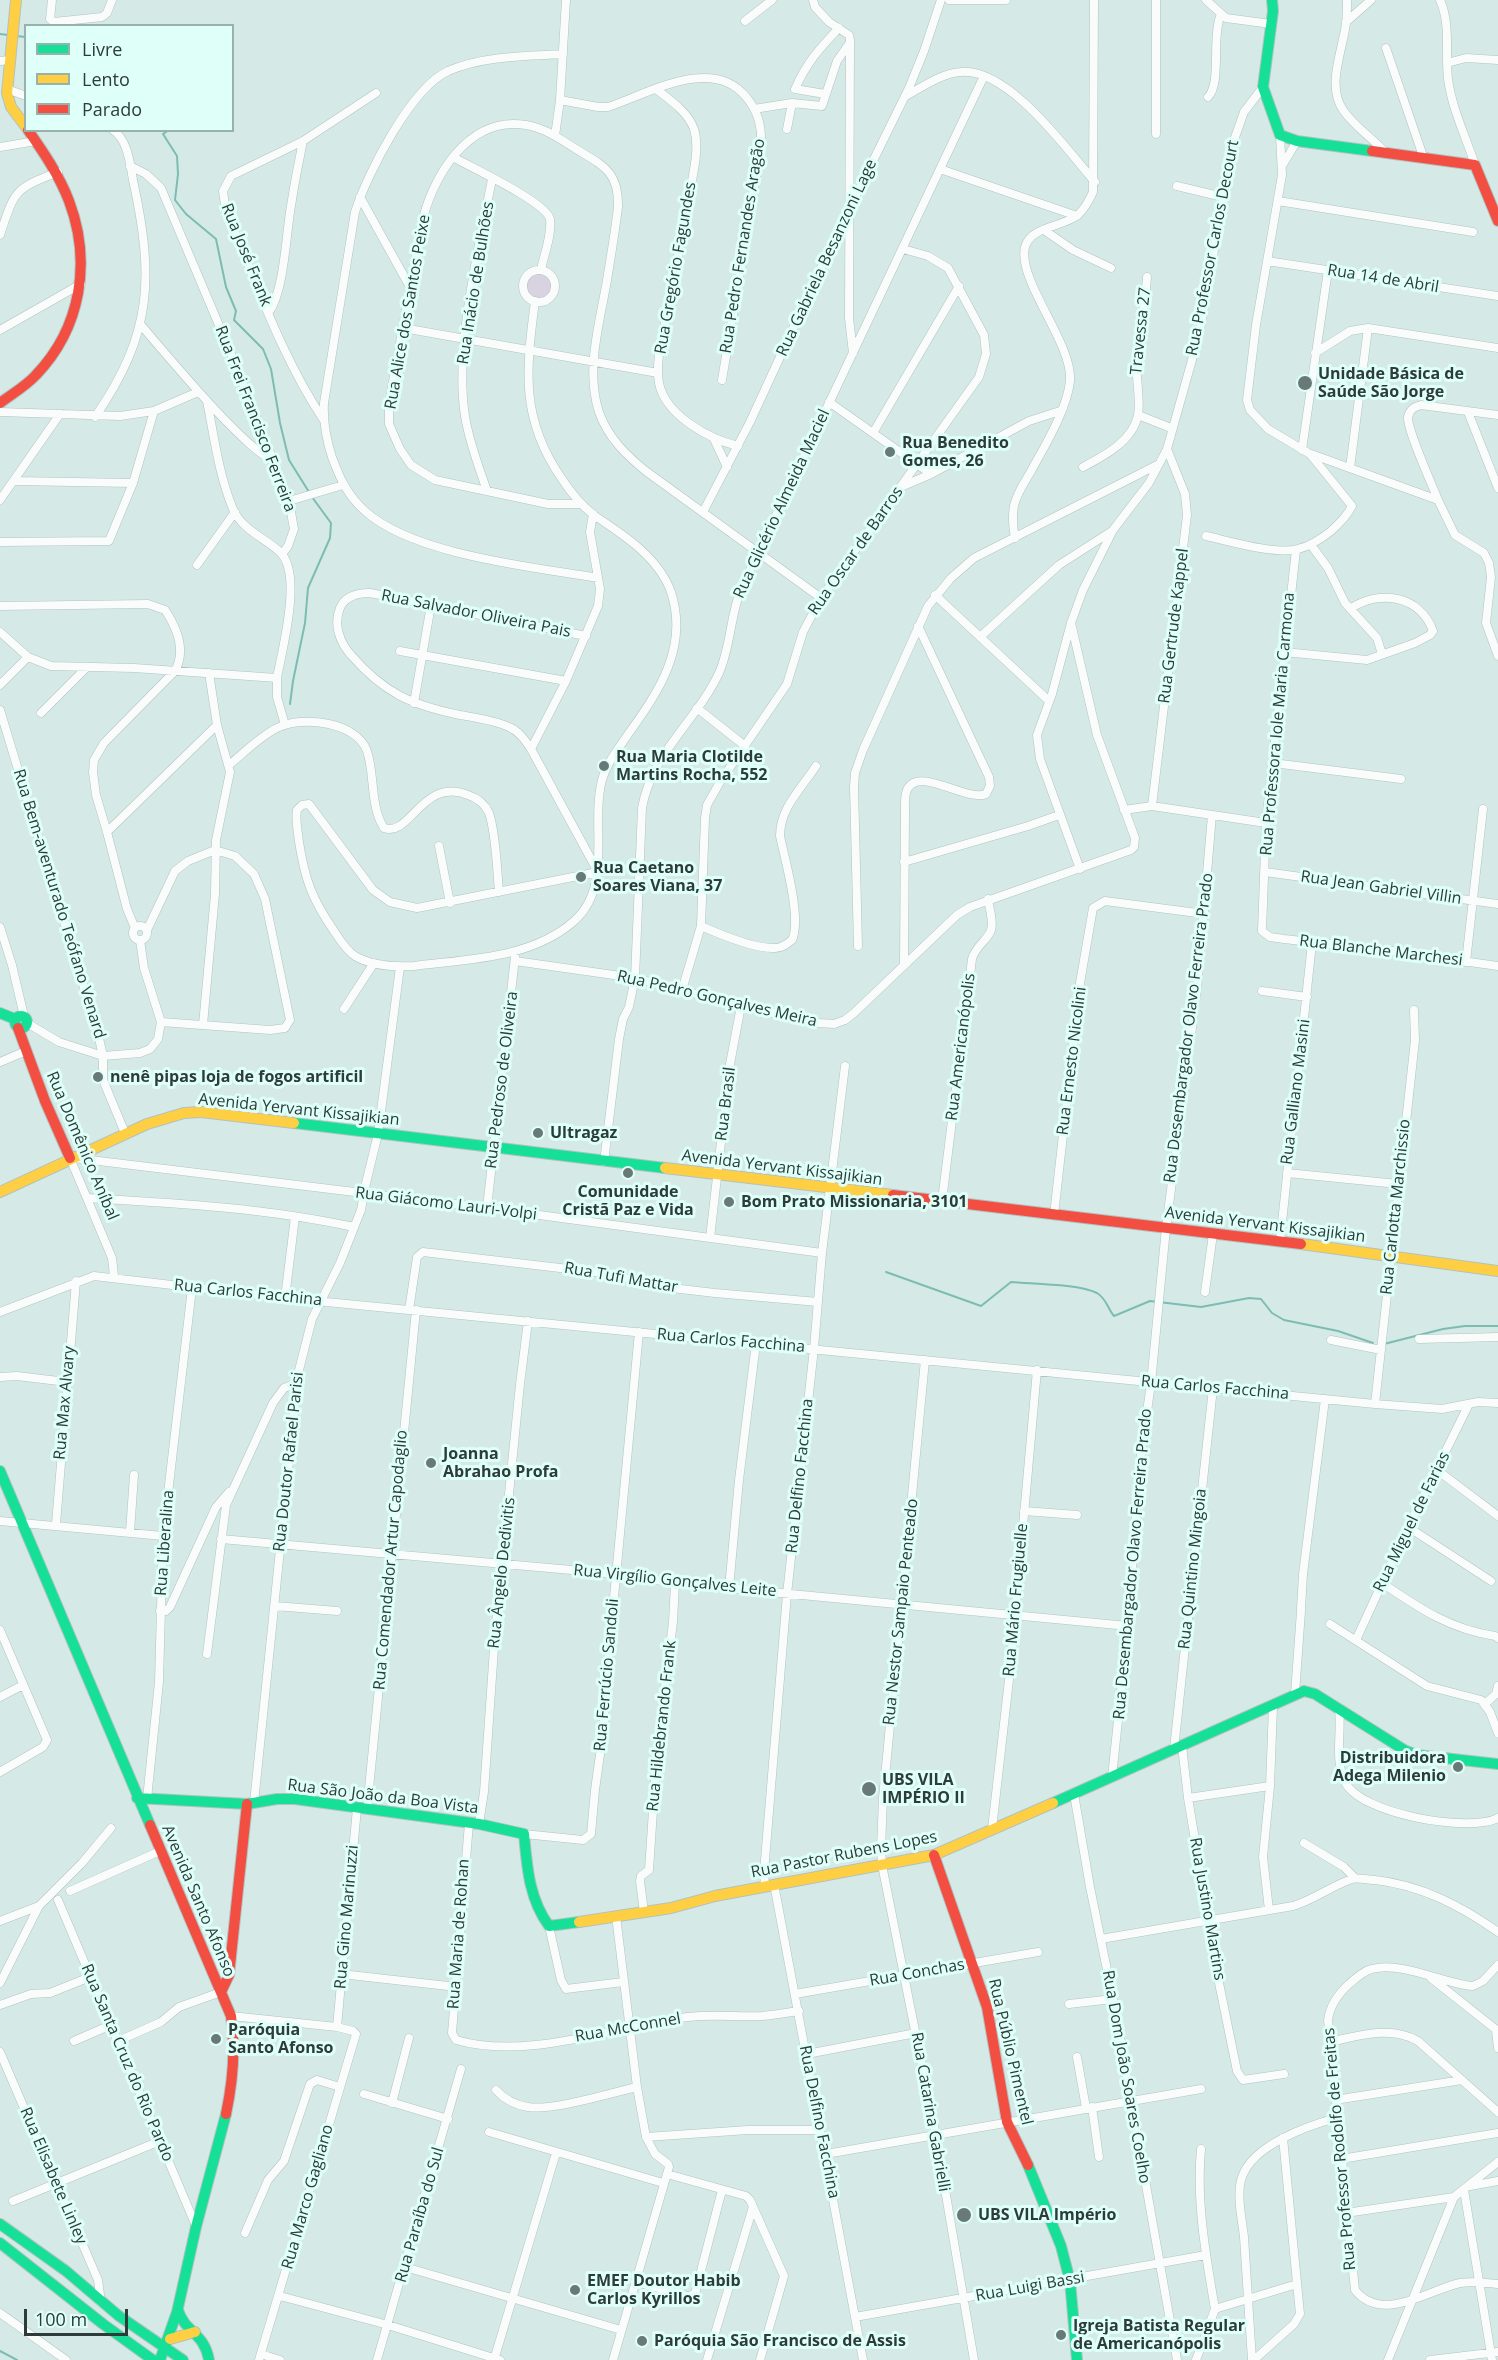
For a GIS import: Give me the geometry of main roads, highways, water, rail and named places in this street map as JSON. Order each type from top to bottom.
[{"type":"waterway","points":[[0,34],[8,35]]},
{"type":"waterway","points":[[16,36],[24,37]]},
{"type":"waterway","points":[[166,132],[163,134],[177,156],[178,174],[175,200],[186,214],[216,239],[226,287],[236,311],[234,320],[263,349],[271,369],[289,460],[309,492]]},
{"type":"waterway","points":[[290,704],[305,623],[308,588],[330,538],[331,523],[312,497]]},
{"type":"waterway","points":[[886,1272],[981,1306],[1011,1282],[1079,1288],[1100,1295],[1114,1316],[1150,1301],[1201,1307],[1249,1298],[1261,1299],[1272,1313],[1284,1320],[1338,1331],[1373,1343]]},
{"type":"waterway","points":[[1384,1344],[1443,1329],[1498,1326]]},
{"type":"waterway","points":[[0,2351],[17,2360]]},
{"type":"place","name":"Unidade Básica de Saúde São Jorge","points":[[1305,383]]},
{"type":"place","name":"Rua Benedito Gomes, 26","points":[[890,452]]},
{"type":"place","name":"Rua Maria Clotilde Martins Rocha, 552","points":[[604,766]]},
{"type":"place","name":"Rua Caetano Soares Viana, 37","points":[[581,877]]},
{"type":"place","name":"nenê pipas loja de fogos artificil","points":[[98,1077]]},
{"type":"place","name":"Ultragaz","points":[[538,1133]]},
{"type":"place","name":"Comunidade Cristã Paz e Vida","points":[[628,1173]]},
{"type":"place","name":"Bom Prato Missionaria, 3101","points":[[729,1202]]},
{"type":"place","name":"Joanna Abrahao Profa","points":[[431,1463]]},
{"type":"place","name":"Distribuidora Adega Milenio","points":[[1458,1767]]},
{"type":"place","name":"UBS VILA IMPÉRIO II","points":[[869,1789]]},
{"type":"place","name":"Paróquia Santo Afonso","points":[[216,2039]]},
{"type":"place","name":"UBS VILA Império","points":[[964,2215]]},
{"type":"place","name":"EMEF Doutor Habib Carlos Kyrillos","points":[[575,2290]]},
{"type":"place","name":"Igreja Batista Regular de Americanópolis","points":[[1061,2335]]},
{"type":"place","name":"Paróquia São Francisco de Assis","points":[[642,2341]]}]
